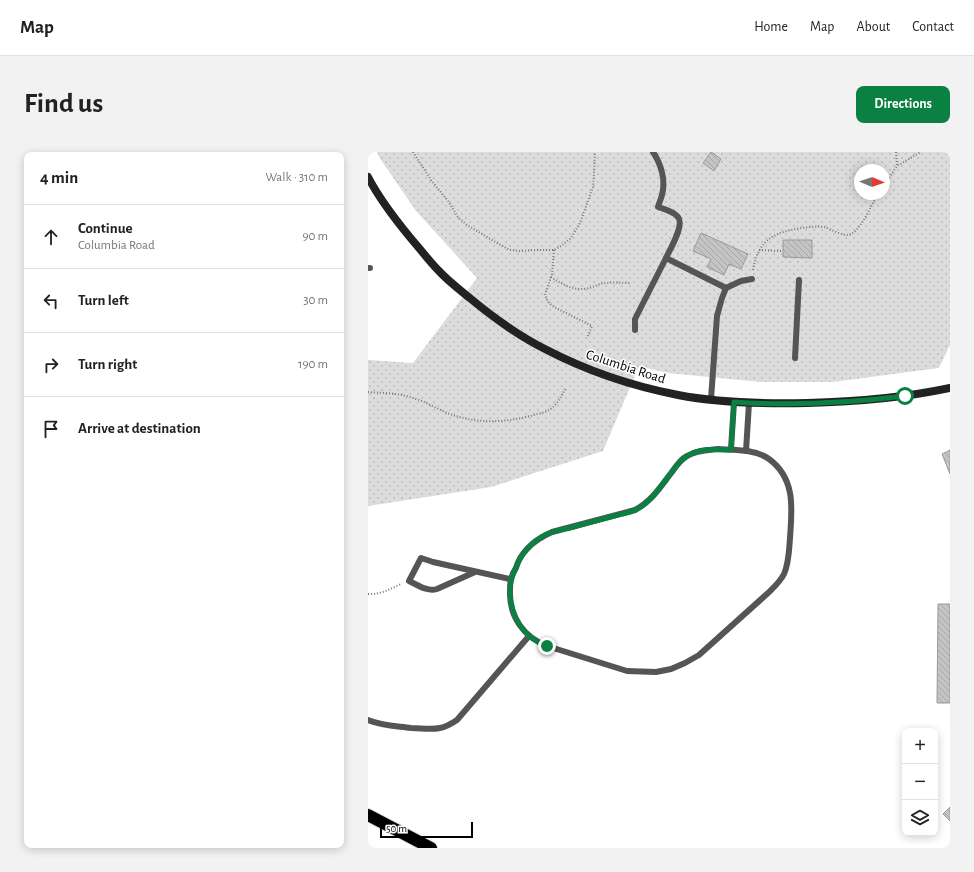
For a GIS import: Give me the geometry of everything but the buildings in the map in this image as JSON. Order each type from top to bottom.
[{"type":"highway","points":[[368,815],[431,848]]},
{"type":"main road","name":"Columbia Road","points":[[368,177],[395,218],[437,270],[486,311],[514,331],[545,349],[580,366],[642,387],[678,395],[748,403],[868,400],[905,396],[950,388]]},
{"type":"lane","points":[[636,330],[635,319],[666,258],[680,228],[681,221],[678,216],[658,206],[664,183],[662,171],[654,152]]},
{"type":"lane","points":[[666,258],[726,288]]},
{"type":"lane","points":[[711,399],[717,316],[722,298],[726,288],[741,281],[752,279]]},
{"type":"lane","points":[[795,358],[799,280]]},
{"type":"lane","points":[[731,450],[734,402]]},
{"type":"lane","points":[[746,452],[748,403]]},
{"type":"lane","points":[[703,450],[731,450],[746,452],[755,453],[768,459],[777,467],[784,477],[788,487],[792,512],[788,564],[778,583],[699,655],[671,669],[656,672],[627,671],[537,642],[519,626],[513,613],[510,597],[510,579],[518,561],[526,550],[541,537],[552,532],[635,510],[644,505],[653,496],[678,464],[687,456],[703,450]]},
{"type":"lane","points":[[475,572],[432,591],[426,590],[409,581],[421,558],[475,572],[510,579]]},
{"type":"lane","points":[[368,720],[389,726],[428,729],[448,726],[457,720],[529,636]]},
{"type":"path","points":[[413,152],[431,180],[448,201],[458,217],[467,226],[497,244],[510,250],[521,251],[554,250],[571,238],[580,223],[592,187],[595,152]]},
{"type":"path","points":[[896,152],[897,166]]},
{"type":"path","points":[[890,176],[897,166],[921,152]]},
{"type":"path","points":[[752,279],[754,262],[759,250],[764,243],[777,234],[790,230],[823,227],[846,235],[853,234],[875,200]]},
{"type":"path","points":[[554,250],[552,274],[545,295],[548,302],[554,307],[592,326],[587,338]]},
{"type":"path","points":[[759,250],[782,251]]},
{"type":"path","points":[[551,277],[573,288],[583,289],[604,284],[630,283]]},
{"type":"path","points":[[368,392],[397,394],[414,398],[454,416],[487,422],[527,417],[548,411],[562,397],[565,389]]},
{"type":"path","points":[[368,594],[381,593],[409,581]]},
{"type":"shaded area","points":[[377,152],[950,152],[950,345],[939,368],[833,382],[761,382],[668,373],[639,366],[603,451],[491,487],[368,506],[368,360],[413,363],[477,278],[416,211]]},
{"type":"route","points":[[547,646],[537,642],[529,636],[519,626],[513,613],[510,597],[510,579],[518,561],[526,550],[541,537],[552,532],[622,514],[635,510],[644,505],[678,464],[687,456],[703,450],[731,450],[734,402],[784,404],[827,403],[905,396]]}]
